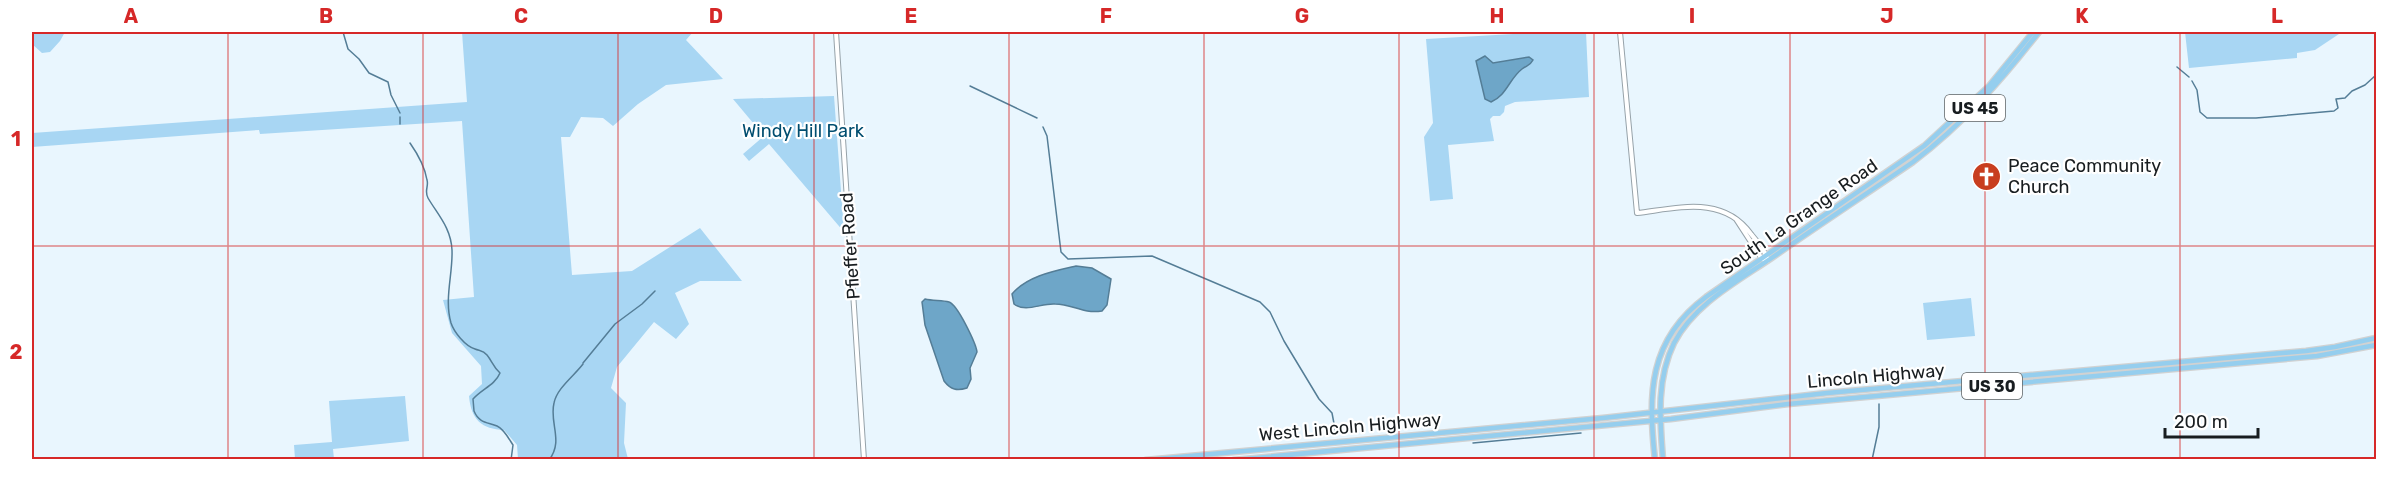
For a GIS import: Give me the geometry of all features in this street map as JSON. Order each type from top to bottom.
[{"type":"main road","name":"South La Grange Road","points":[[1663,459],[1659,412],[1661,388],[1675,341],[1687,324],[1709,302],[1765,259],[1937,135],[1989,86],[2034,32]]},
{"type":"main road","name":"South La Grange Road","points":[[1655,459],[1650,413],[1652,387],[1659,358],[1670,335],[1700,302],[1913,162],[1941,140],[1994,89],[2039,32]]},
{"type":"main road","name":"Lincoln Highway","points":[[1556,422],[1827,393],[2296,352],[2376,338]]},
{"type":"main road","name":"Lincoln Highway","points":[[1557,429],[1651,421],[1788,404],[2316,356],[2376,345]]},
{"type":"main road","name":"West Lincoln Highway","points":[[1146,459],[1556,422]]},
{"type":"main road","name":"West Lincoln Highway","points":[[1234,459],[1557,429]]},
{"type":"street","name":"Pfieffer Road","points":[[836,32],[864,459]]},
{"type":"street","points":[[1620,32],[1637,213],[1712,207],[1736,218],[1765,259]]},
{"type":"green space","points":[[32,32],[65,32],[50,52],[42,53],[32,44]]},
{"type":"green space","points":[[462,32],[693,32],[686,40],[723,79],[666,85],[638,104],[613,126],[603,118],[581,117],[570,137],[561,137],[572,275],[632,271],[700,228],[742,281],[700,281],[675,293],[689,324],[676,339],[654,322],[617,367],[611,388],[626,403],[624,443],[628,459],[518,459],[517,445],[504,430],[484,425],[479,422],[472,411],[469,396],[482,384],[481,366],[452,333],[443,300],[474,297],[462,121],[260,134],[259,130],[32,147],[32,133],[467,102]]},
{"type":"green space","points":[[1586,32],[1589,97],[1515,102],[1505,106],[1500,116],[1493,116],[1490,119],[1494,141],[1448,145],[1453,199],[1430,201],[1424,137],[1433,123],[1426,39]]},
{"type":"green space","points":[[2185,32],[2342,32],[2315,50],[2297,53],[2297,58],[2189,68]]},
{"type":"green space","name":"Windy Hill Park","points":[[834,96],[844,232],[769,144],[749,161],[743,154],[764,136],[733,99]]},
{"type":"green space","points":[[1971,298],[1975,336],[1927,340],[1923,303]]},
{"type":"green space","points":[[405,396],[409,441],[333,449],[334,459],[295,459],[294,445],[332,442],[329,401]]},
{"type":"shaded area","points":[[1485,56],[1493,63],[1529,57],[1533,60],[1518,73],[1501,95],[1491,102],[1485,99],[1476,61]]},
{"type":"shaded area","points":[[1076,266],[1092,268],[1111,279],[1107,305],[1102,311],[1089,311],[1061,304],[1023,308],[1014,304],[1012,294],[1025,283],[1041,275]]},
{"type":"shaded area","points":[[925,299],[946,301],[953,305],[970,333],[977,352],[970,368],[971,379],[967,388],[954,389],[944,381],[925,325],[922,302]]},
{"type":"waterway","points":[[343,32],[348,49],[369,73],[388,82],[391,95],[400,113]]},
{"type":"waterway","points":[[2177,67],[2189,77]]},
{"type":"waterway","points":[[2192,81],[2197,90],[2200,112],[2207,118],[2256,118],[2334,111],[2338,108],[2336,99],[2345,98],[2376,75]]},
{"type":"waterway","points":[[970,86],[1037,118]]},
{"type":"waterway","points":[[400,117],[400,124]]},
{"type":"waterway","points":[[1043,127],[1047,136],[1061,252],[1068,259],[1152,256],[1260,302],[1270,312],[1284,341],[1319,399],[1332,413],[1336,434]]},
{"type":"waterway","points":[[410,143],[424,171],[427,195],[443,222],[451,242],[452,259],[448,305],[451,323],[464,342],[486,353],[500,373],[495,381],[473,399],[474,411],[481,420],[500,427],[506,434],[513,445],[511,460]]},
{"type":"waterway","points":[[583,363],[615,324],[655,291]]},
{"type":"waterway","points":[[549,460],[556,439],[553,418],[554,403],[562,387],[583,364]]},
{"type":"waterway","points":[[1875,379],[1876,383]]},
{"type":"waterway","points":[[1872,460],[1879,427],[1879,404]]},
{"type":"waterway","points":[[1473,443],[1581,433]]},
{"type":"place","name":"Peace Community Church","points":[[1987,176]]}]
